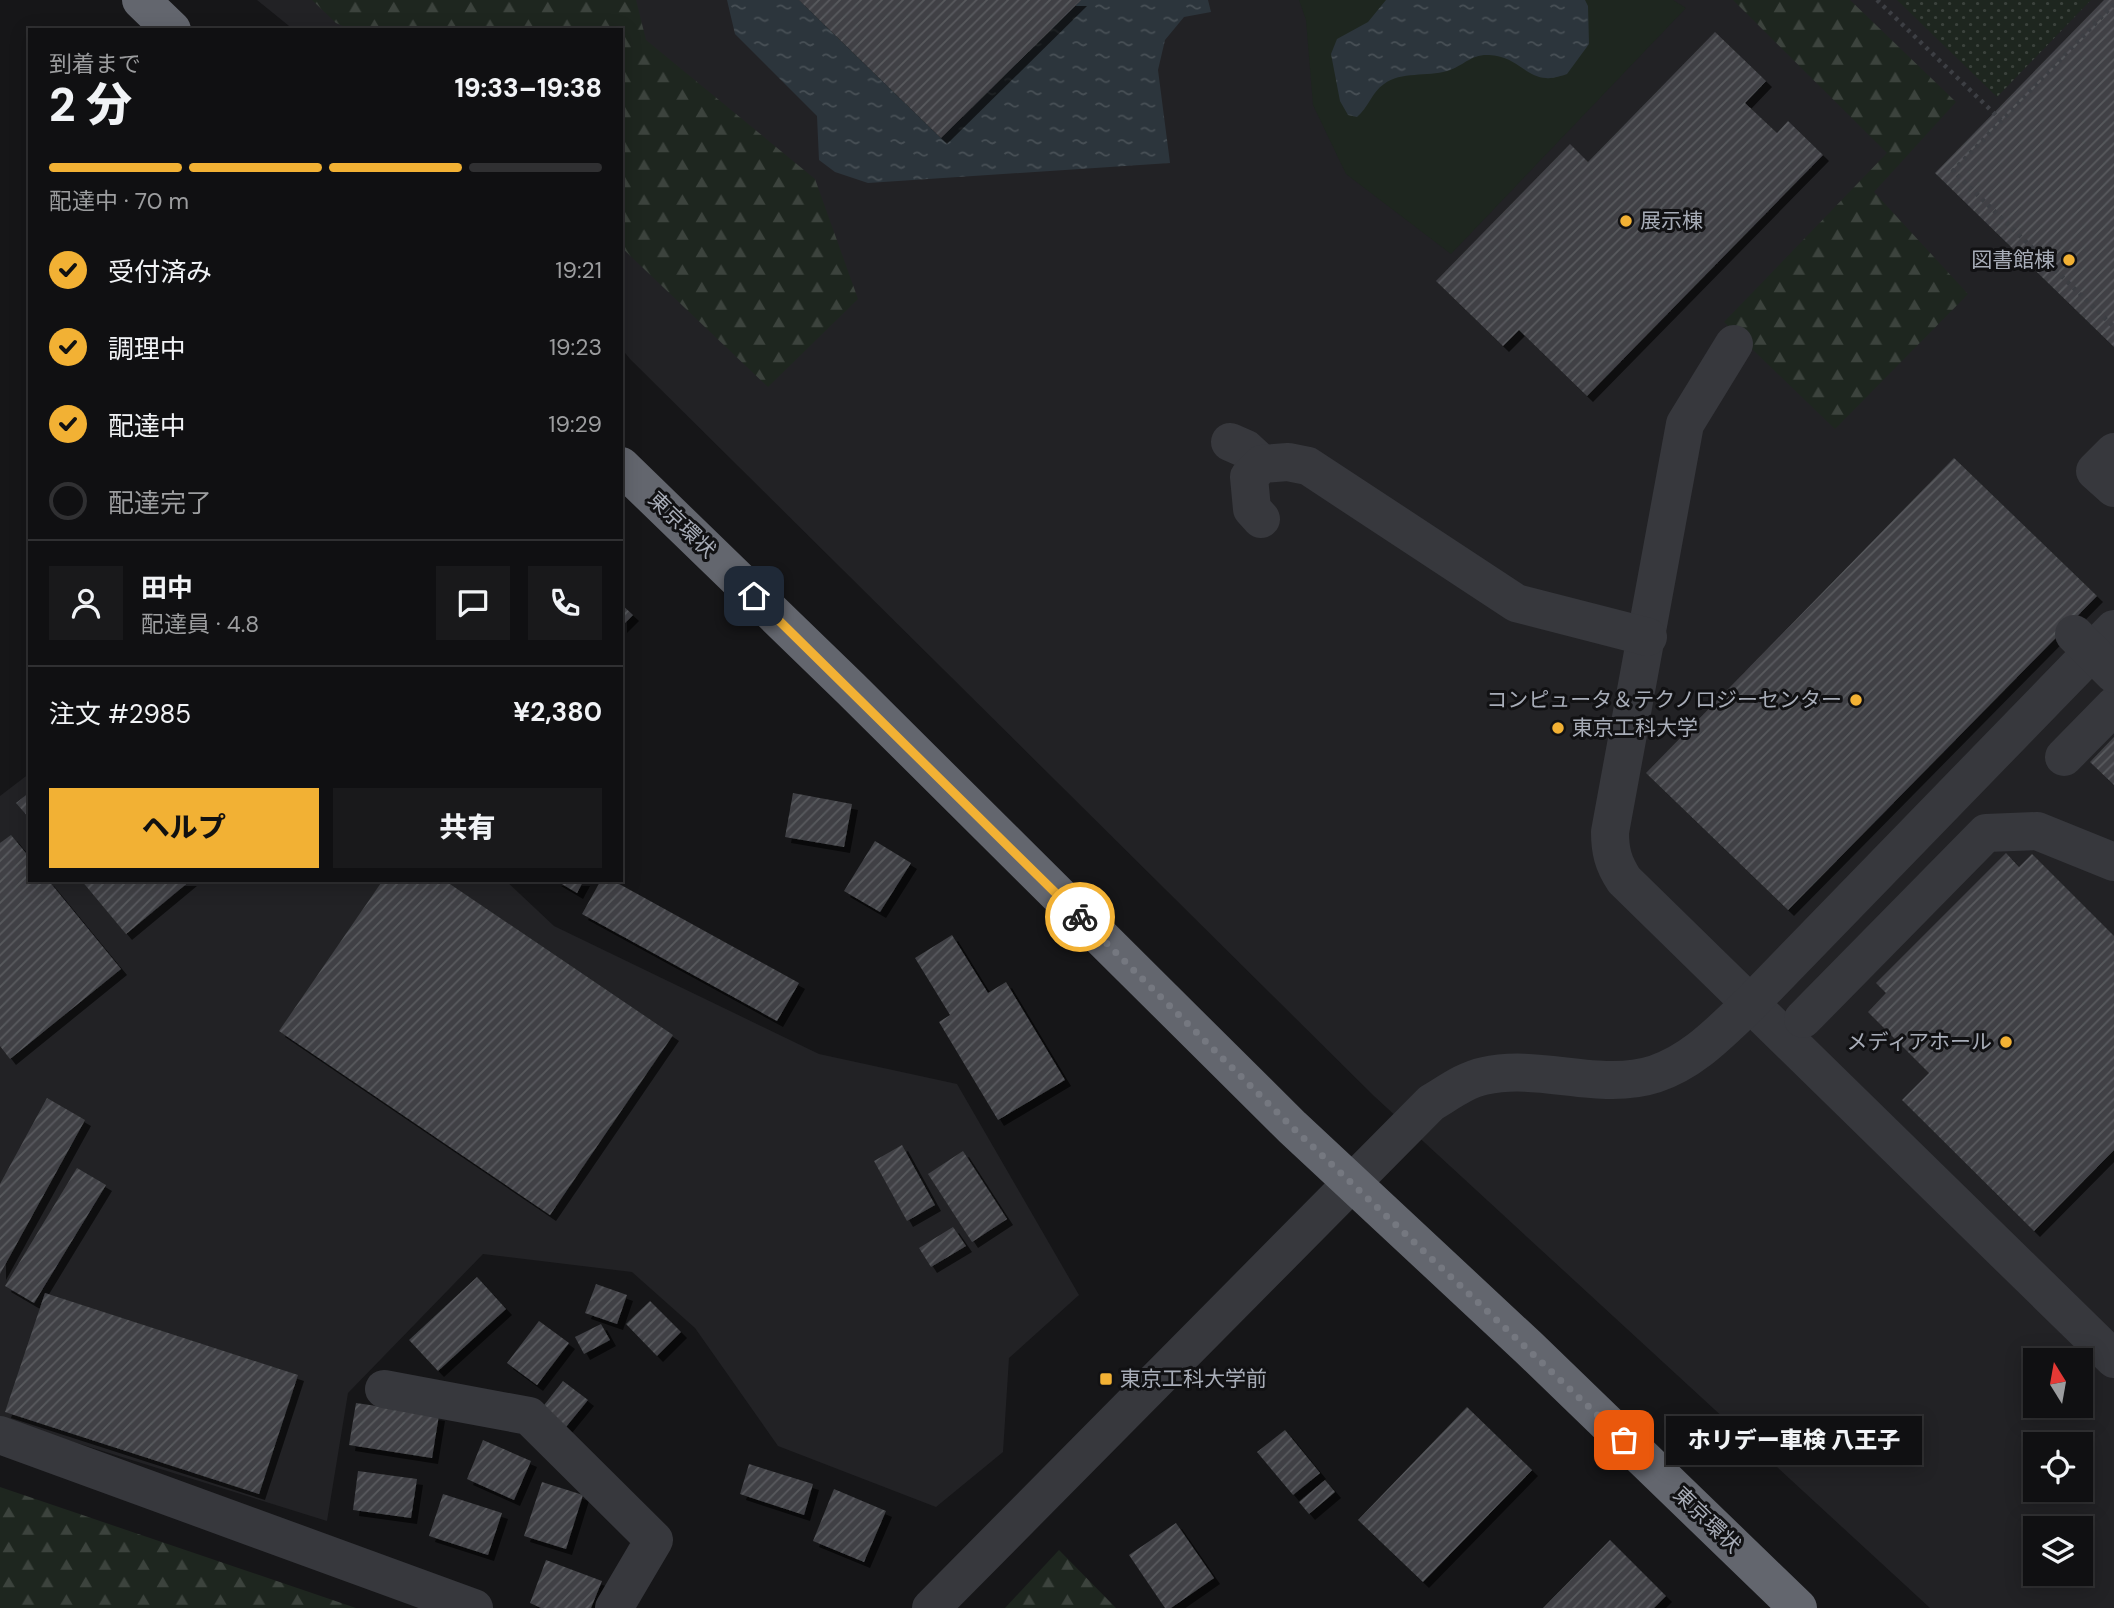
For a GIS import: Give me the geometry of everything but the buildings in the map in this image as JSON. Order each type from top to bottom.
[{"type":"highway","points":[[141,0],[170,28]]},
{"type":"highway","name":"東京環状","points":[[623,468],[1352,1184],[1528,1348],[1798,1608]]},
{"type":"street","points":[[1734,344],[1685,424],[1648,637],[1610,832],[1610,852],[1624,880],[2114,1359]]},
{"type":"street","points":[[1230,442],[1246,449],[1262,464]]},
{"type":"street","points":[[2114,452],[2095,471],[2114,488]]},
{"type":"street","points":[[1261,519],[1252,509],[1249,477],[1262,464],[1288,462],[1308,466],[1516,603],[1648,637]]},
{"type":"street","points":[[931,1608],[1432,1103],[1457,1087],[1482,1076],[1505,1072],[1622,1080],[1654,1074],[1682,1062],[1703,1048],[1750,1004],[2114,629]]},
{"type":"street","points":[[2070,630],[2114,674]]},
{"type":"street","points":[[2064,757],[2114,706]]},
{"type":"street","points":[[1803,1019],[1986,834],[2037,831],[2114,862]]},
{"type":"street","points":[[384,1389],[529,1416],[654,1540],[614,1608]]},
{"type":"street","points":[[0,1435],[474,1608]]},
{"type":"path","points":[[1877,0],[2001,120]]},
{"type":"path","points":[[2114,4],[1953,170],[2114,327]]},
{"type":"shaded area","name":"東京工科大学","points":[[257,0],[2114,0],[2114,1608],[1930,1608],[1374,1096],[623,350],[623,28],[292,28]]},
{"type":"shaded area","points":[[28,775],[28,882],[507,882],[554,926],[819,1054],[957,1084],[1079,1295],[1009,1358],[1003,1452],[936,1507],[778,1446],[695,1328],[632,1272],[483,1254],[348,1393],[327,1521],[0,1419],[0,796]]},
{"type":"green space","points":[[312,0],[636,0],[646,40],[815,179],[858,299],[768,387],[623,249],[623,28],[347,28],[336,23]]},
{"type":"green space","points":[[1299,0],[1673,0],[1686,8],[1451,254],[1346,174],[1313,105],[1306,20]]},
{"type":"green space","points":[[1733,0],[1850,0],[1956,102],[1874,192],[1968,294],[1835,429],[1724,322],[1887,153]]},
{"type":"green space","points":[[1897,0],[2091,0],[1997,97]]},
{"type":"green space","points":[[0,1487],[356,1608],[0,1608]]},
{"type":"green space","points":[[1059,1550],[1116,1608],[1005,1608]]},
{"type":"water","points":[[727,0],[799,0],[941,138],[1081,0],[1208,0],[1211,12],[1184,17],[1165,40],[1158,70],[1170,163],[868,183],[835,172],[819,160],[817,116],[735,34]]},
{"type":"water","points":[[1386,0],[1585,0],[1588,6],[1589,44],[1567,74],[1562,76],[1540,77],[1504,58],[1482,55],[1447,71],[1391,80],[1376,91],[1357,117],[1348,115],[1340,101],[1331,54],[1337,39],[1368,22]]},
{"type":"way so far","points":[[1080,917],[1292,1127],[1624,1440]]},
{"type":"place","name":"展示棟","points":[[1626,221]]},
{"type":"place","name":"図書館棟","points":[[2069,260]]},
{"type":"place","name":"コンピュータ＆テクノロジーセンター","points":[[1856,700]]},
{"type":"place","name":"東京工科大学","points":[[1558,728]]},
{"type":"place","name":"メディアホール","points":[[2006,1042]]},
{"type":"place","name":"東京工科大学前","points":[[1106,1379]]},
{"type":"place","name":"ホリデー車検 八王子","points":[[1624,1440]]},
{"type":"route","points":[[754,596],[1080,917]]}]
